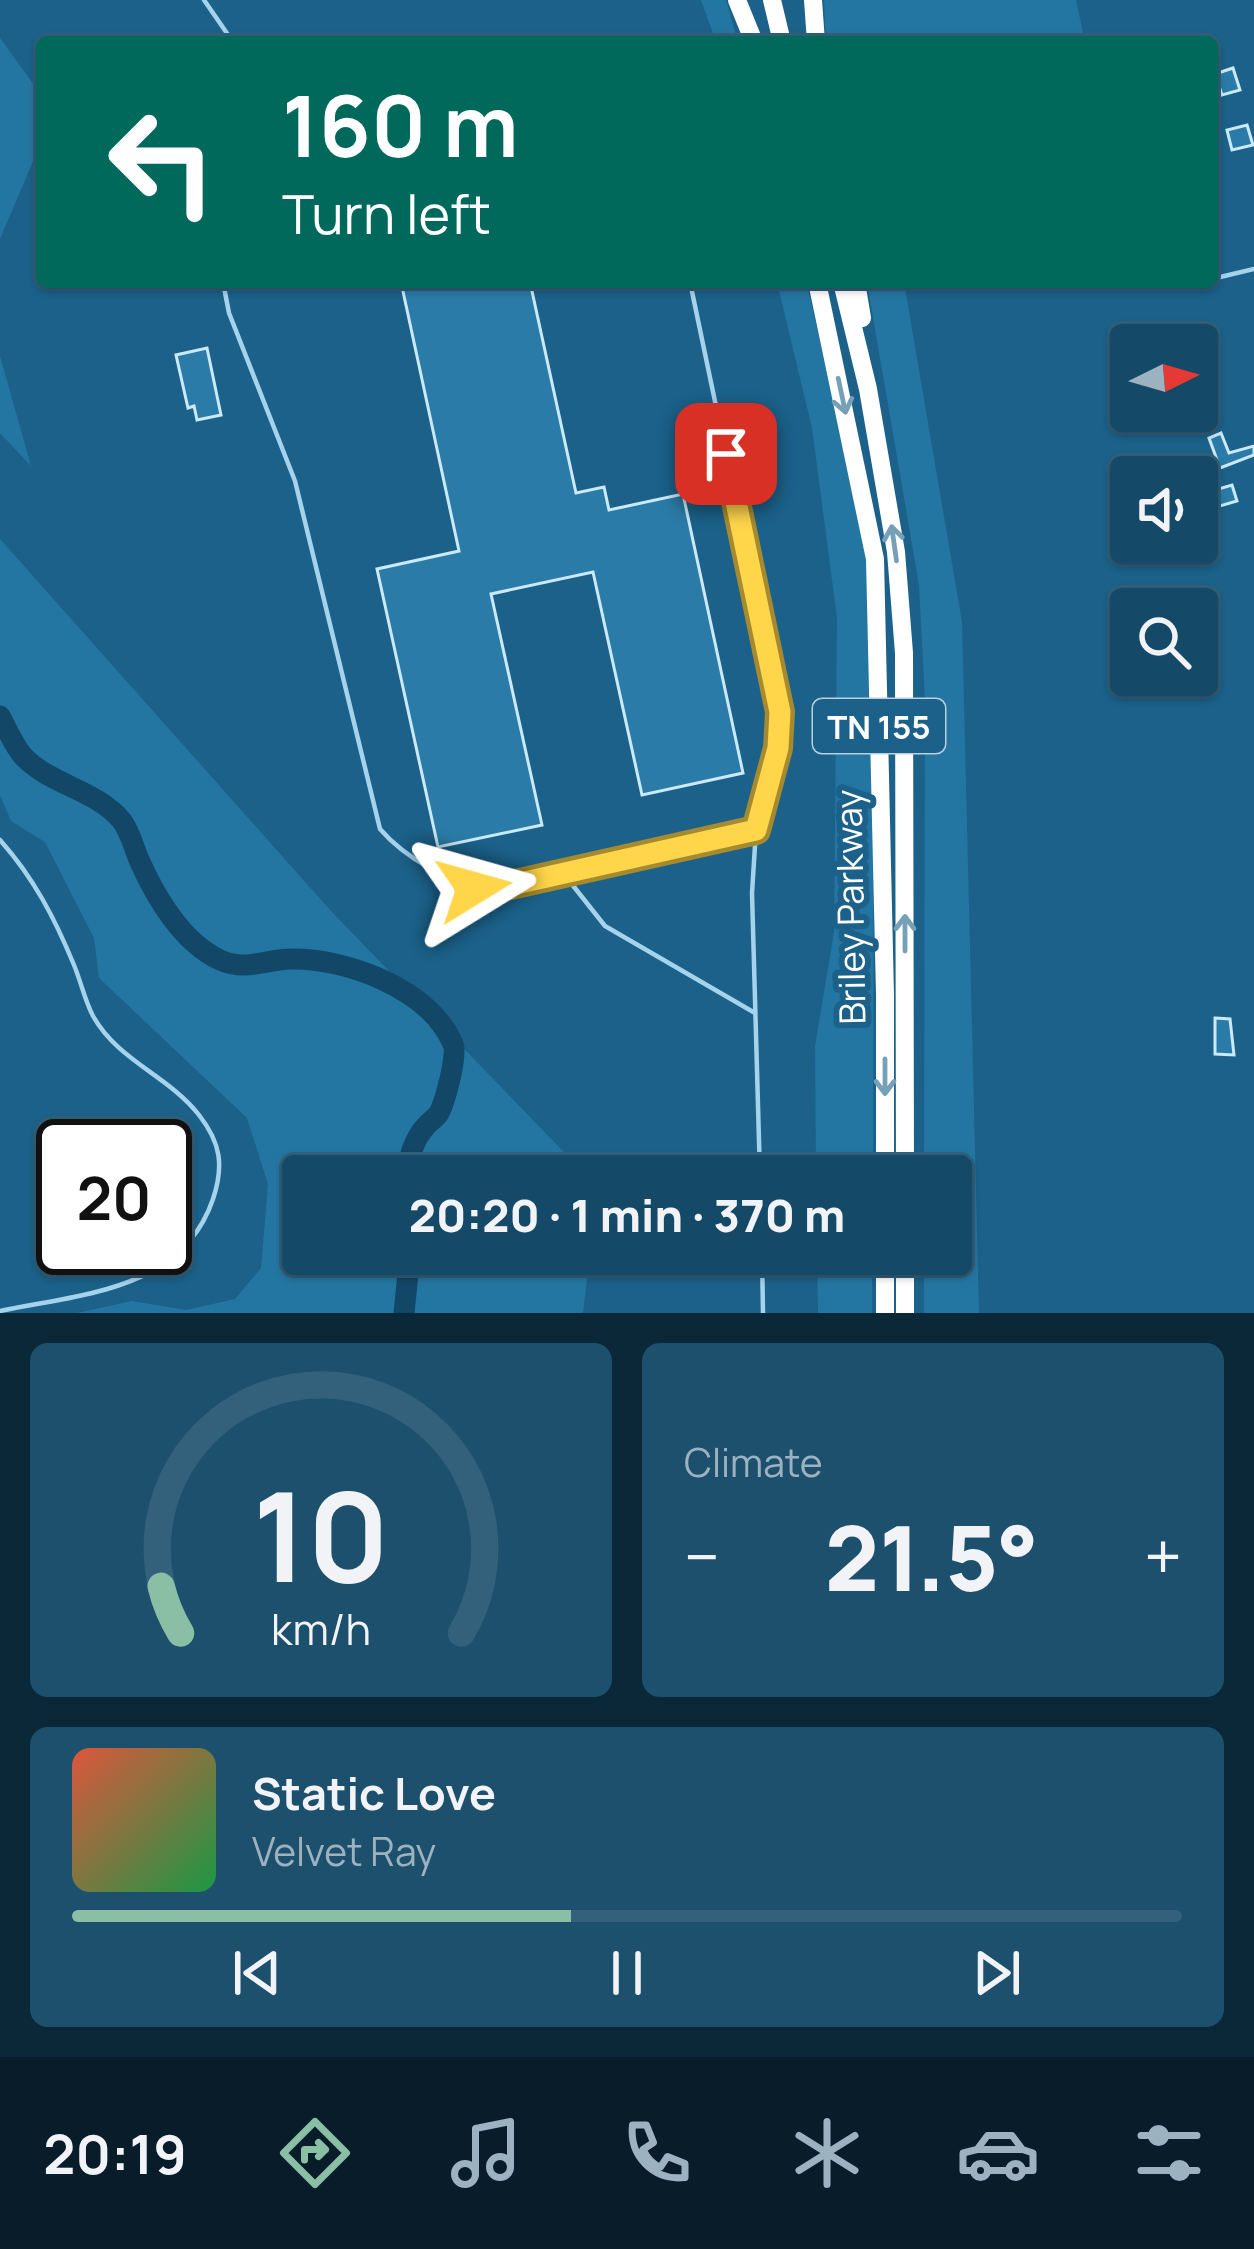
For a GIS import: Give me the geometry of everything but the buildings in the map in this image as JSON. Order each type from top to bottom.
[{"type":"highway","points":[[737,0],[754,36]]},
{"type":"highway","points":[[750,0],[756,36]]},
{"type":"highway","points":[[772,0],[781,36]]},
{"type":"highway","points":[[813,0],[815,36]]},
{"type":"highway","name":"Briley Parkway","points":[[819,288],[875,559],[885,1155]]},
{"type":"highway","name":"Briley Parkway","points":[[843,288],[868,389],[896,552],[904,653],[905,1155]]},
{"type":"highway","points":[[857,288],[868,389]]},
{"type":"highway","points":[[885,1275],[885,1313]]},
{"type":"highway","points":[[905,1275],[905,1313]]},
{"type":"lane","points":[[204,0],[229,36]]},
{"type":"lane","points":[[1218,278],[1254,269]]},
{"type":"lane","points":[[224,288],[229,313],[295,481],[380,829],[397,849],[474,888],[489,890],[756,830]]},
{"type":"lane","points":[[691,288],[780,712],[778,748],[756,830],[752,893],[759,1155]]},
{"type":"lane","points":[[0,840],[49,906],[94,1018],[129,1060],[167,1082],[199,1114],[221,1151],[217,1187],[206,1220],[169,1262],[118,1288],[0,1311]]},
{"type":"lane","points":[[563,873],[605,926],[755,1013]]},
{"type":"lane","points":[[762,1275],[763,1313]]},
{"type":"shaded area","points":[[701,0],[726,0],[736,36],[714,36]]},
{"type":"shaded area","points":[[824,0],[1076,0],[1084,36],[826,36]]},
{"type":"shaded area","points":[[0,38],[36,88],[36,154],[0,239]]},
{"type":"shaded area","points":[[778,288],[807,288],[854,483],[866,560],[874,678],[873,1155],[816,1155],[815,1046],[834,932],[837,618],[812,428]]},
{"type":"shaded area","points":[[868,288],[905,288],[962,622],[979,1313],[924,1313],[924,1275],[972,1275],[972,1155],[924,1155],[925,700],[919,585]]},
{"type":"shaded area","points":[[0,356],[31,466],[0,433]]},
{"type":"shaded area","points":[[0,539],[331,911],[567,1155],[282,1155],[282,1275],[588,1275],[583,1313],[77,1313],[132,1301],[186,1310],[235,1299],[261,1268],[268,1184],[247,1118],[99,978],[94,938],[45,842],[11,821],[0,795]]},
{"type":"shaded area","points":[[817,1275],[872,1275],[872,1313],[818,1313]]},
{"type":"waterway","points":[[0,716],[20,752],[34,766],[100,802],[122,821],[163,904],[207,952],[239,965],[291,959],[336,964],[384,981],[426,1007],[454,1049],[439,1113],[422,1131],[410,1155]]},
{"type":"waterway","points":[[404,1313],[408,1275]]},
{"type":"route","points":[[474,888],[489,890],[756,830],[778,748],[780,712],[726,454]]}]
